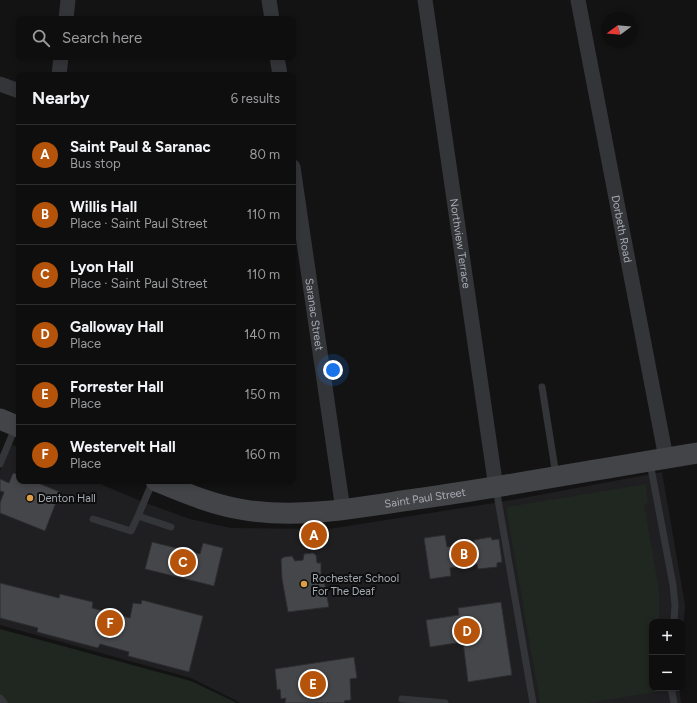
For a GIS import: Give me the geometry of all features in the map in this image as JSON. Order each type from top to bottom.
[{"type":"main road","name":"Saint Paul Street","points":[[163,484],[215,505],[246,510],[279,513],[343,510],[496,488],[697,453]]},
{"type":"street","points":[[66,16],[68,0]]},
{"type":"street","points":[[269,0],[272,16]]},
{"type":"street","name":"Northview Terrace","points":[[425,0],[496,488]]},
{"type":"street","name":"Dorbeth Road","points":[[578,0],[658,459]]},
{"type":"street","points":[[59,72],[61,60]]},
{"type":"street","points":[[278,60],[280,72]]},
{"type":"street","points":[[0,84],[16,90]]},
{"type":"street","name":"Saranac Street","points":[[296,203],[343,510]]},
{"type":"lane","points":[[542,387],[556,477]]},
{"type":"lane","points":[[0,464],[14,422]]},
{"type":"lane","points":[[658,459],[672,584],[674,619]]},
{"type":"lane","points":[[93,519],[131,531],[152,484]]},
{"type":"lane","points":[[496,488],[533,703]]},
{"type":"lane","points":[[138,516],[171,527]]},
{"type":"lane","points":[[672,691],[674,703]]},
{"type":"lane","points":[[0,698],[4,703]]},
{"type":"lane","points":[[402,699],[445,703]]},
{"type":"shaded area","name":"Rochester School For The Deaf","points":[[11,444],[16,446],[16,484],[100,484],[143,502],[190,519],[231,528],[329,529],[506,501],[662,472],[685,605],[684,619],[649,619],[649,691],[679,691],[681,703],[241,703],[191,678],[0,625],[0,471]]},
{"type":"shaded area","points":[[646,484],[648,503],[644,504],[659,590],[659,619],[649,619],[649,691],[661,691],[589,703],[540,703],[506,507]]},
{"type":"shaded area","points":[[0,629],[191,681],[237,703],[0,703]]},
{"type":"building","name":"Denton Hall","points":[[13,473],[16,474],[16,484],[40,484],[60,492],[45,531],[0,513],[0,503],[4,492],[0,491],[0,479],[9,483]]},
{"type":"building","points":[[445,535],[447,547],[474,544],[474,540],[491,537],[492,540],[499,539],[502,562],[497,563],[497,567],[478,569],[477,564],[450,568],[451,576],[430,579],[424,538]]},
{"type":"building","points":[[152,542],[200,554],[203,543],[223,548],[214,586],[145,569]]},
{"type":"building","name":"Rochester School For The Deaf","points":[[313,553],[316,555],[317,563],[321,563],[321,581],[324,580],[329,607],[288,612],[282,579],[281,559],[292,556],[295,561],[303,560],[304,554]]},
{"type":"building","points":[[0,583],[59,598],[60,594],[93,602],[92,608],[130,618],[133,603],[141,604],[142,600],[203,616],[189,672],[128,656],[129,652],[100,644],[98,648],[37,632],[38,628],[0,618]]},
{"type":"building","points":[[501,602],[512,675],[468,682],[463,642],[430,647],[426,620],[459,615],[458,608]]},
{"type":"building","points":[[354,657],[357,678],[350,679],[351,700],[344,701],[345,703],[285,703],[286,698],[281,699],[280,689],[277,690],[275,669]]},
{"type":"place","name":"Denton Hall","points":[[30,498]]},
{"type":"place","name":"Saint Paul & Saranac","points":[[314,535]]},
{"type":"place","name":"Willis Hall","points":[[464,554]]},
{"type":"place","name":"Lyon Hall","points":[[183,562]]},
{"type":"place","name":"Rochester School For The Deaf","points":[[304,584]]},
{"type":"place","name":"Westervelt Hall","points":[[110,623]]},
{"type":"place","name":"Galloway Hall","points":[[467,631]]},
{"type":"place","name":"Forrester Hall","points":[[313,684]]}]
